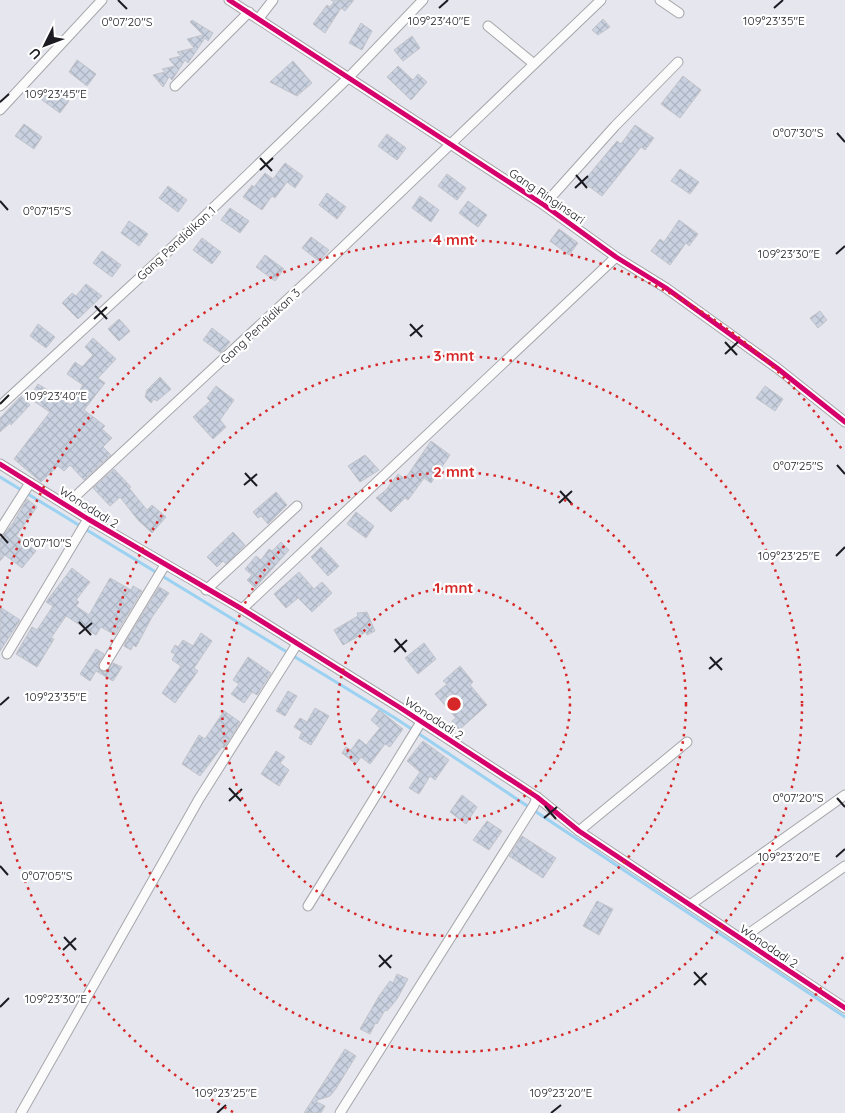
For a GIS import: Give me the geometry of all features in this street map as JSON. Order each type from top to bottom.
[{"type":"street","points":[[0,110],[102,0]]},
{"type":"street","name":"Gang Ringinsari","points":[[229,0],[450,145],[544,204],[616,257],[666,288],[845,422]]},
{"type":"street","points":[[258,18],[273,0]]},
{"type":"street","name":"Gang Pendidikan 1","points":[[0,406],[160,259],[349,77],[423,0]]},
{"type":"street","name":"Gang Pendidikan 3","points":[[67,504],[317,272],[601,0]]},
{"type":"street","points":[[660,0],[679,13]]},
{"type":"street","points":[[175,86],[248,12]]},
{"type":"street","points":[[488,26],[534,64]]},
{"type":"street","points":[[544,204],[615,126],[678,62]]},
{"type":"street","points":[[242,609],[616,257]]},
{"type":"street","name":"Wonodadi 2","points":[[0,464],[206,590],[242,609],[421,723],[845,1008]]},
{"type":"street","points":[[0,530],[30,483]]},
{"type":"street","points":[[206,590],[297,506]]},
{"type":"street","points":[[7,654],[88,519]]},
{"type":"street","points":[[104,666],[165,565]]},
{"type":"street","points":[[21,1113],[199,799],[296,644]]},
{"type":"street","points":[[308,906],[421,723]]},
{"type":"street","points":[[579,831],[687,742]]},
{"type":"street","points":[[690,904],[845,795]]},
{"type":"street","points":[[340,1113],[536,801]]},
{"type":"street","points":[[741,939],[845,866]]},
{"type":"building","points":[[331,0],[354,0],[345,11],[341,8],[325,33],[313,24],[327,5],[330,7],[334,2]]},
{"type":"building","points":[[603,19],[610,27],[598,35],[592,30]]},
{"type":"building","points":[[192,20],[213,33],[208,41],[205,38],[188,63],[185,60],[172,80],[169,77],[163,87],[153,75],[165,72],[162,69],[175,66],[169,59],[181,56],[177,52],[194,48],[187,39],[203,35],[190,22]]},
{"type":"building","points":[[361,23],[372,31],[362,50],[349,43]]},
{"type":"building","points":[[412,36],[420,48],[403,61],[394,50]]},
{"type":"building","points":[[77,60],[96,74],[87,86],[69,72]]},
{"type":"building","points":[[293,61],[312,83],[297,96],[270,82]]},
{"type":"building","points":[[398,66],[413,80],[418,74],[427,82],[411,100],[387,77]]},
{"type":"building","points":[[683,76],[701,90],[680,118],[661,104]]},
{"type":"building","points":[[50,88],[69,101],[60,113],[42,100]]},
{"type":"building","points":[[24,124],[42,137],[34,149],[15,136]]},
{"type":"building","points":[[635,125],[654,138],[645,150],[641,147],[602,196],[583,182],[617,141],[621,144]]},
{"type":"building","points":[[387,134],[406,148],[397,160],[378,146]]},
{"type":"building","points":[[285,163],[303,176],[295,188],[287,182],[275,198],[272,196],[262,210],[243,197],[265,173],[273,179]]},
{"type":"building","points":[[680,169],[699,182],[690,194],[671,181]]},
{"type":"building","points":[[447,174],[466,188],[457,200],[438,186]]},
{"type":"building","points":[[168,186],[187,200],[178,212],[159,198]]},
{"type":"building","points":[[327,193],[346,207],[337,219],[319,205]]},
{"type":"building","points":[[420,196],[439,210],[431,222],[412,208]]},
{"type":"building","points":[[468,201],[487,215],[478,227],[459,213]]},
{"type":"building","points":[[230,208],[249,221],[240,233],[221,220]]},
{"type":"building","points":[[679,220],[698,234],[689,246],[686,243],[670,265],[651,251],[660,239],[664,242]]},
{"type":"building","points":[[129,221],[148,234],[139,246],[121,233]]},
{"type":"building","points":[[559,229],[578,243],[569,255],[550,241]]},
{"type":"building","points":[[311,237],[329,250],[319,261],[302,248]]},
{"type":"building","points":[[202,238],[221,252],[212,264],[193,250]]},
{"type":"building","points":[[102,251],[121,265],[112,277],[93,263]]},
{"type":"building","points":[[265,255],[284,269],[275,281],[256,267]]},
{"type":"building","points":[[86,284],[102,296],[78,319],[62,303],[72,293],[76,296]]},
{"type":"building","points":[[820,311],[827,320],[818,328],[810,318]]},
{"type":"building","points":[[119,319],[130,331],[119,341],[108,329]]},
{"type":"building","points":[[38,324],[55,337],[46,348],[30,336]]},
{"type":"building","points":[[212,328],[230,342],[221,353],[203,340]]},
{"type":"building","points":[[93,338],[116,359],[98,378],[105,383],[84,410],[105,426],[102,429],[112,438],[103,447],[111,455],[84,480],[70,465],[64,471],[58,466],[41,482],[14,459],[50,412],[29,398],[38,384],[71,405],[83,385],[67,374],[75,362],[82,367],[93,355],[85,347]]},
{"type":"building","points":[[160,377],[171,389],[157,401],[154,399],[151,403],[145,397],[147,390]]},
{"type":"building","points":[[216,386],[234,400],[220,420],[226,427],[213,439],[193,417],[210,401],[207,398]]},
{"type":"building","points":[[765,386],[783,399],[775,411],[756,398]]},
{"type":"building","points":[[21,396],[30,405],[11,425],[10,423],[0,432],[0,418]]},
{"type":"building","points":[[431,441],[450,455],[431,483],[424,478],[408,500],[405,498],[391,512],[376,498],[386,490],[398,474],[405,479]]},
{"type":"building","points":[[365,455],[379,470],[360,482],[348,466]]},
{"type":"building","points":[[114,469],[131,487],[129,488],[147,510],[152,505],[166,517],[152,533],[138,520],[120,497],[110,506],[93,488]]},
{"type":"building","points":[[276,492],[287,505],[268,524],[261,516],[258,518],[253,512]]},
{"type":"building","points":[[27,499],[37,507],[16,536],[36,551],[22,568],[5,555],[0,561],[0,539],[13,523]]},
{"type":"building","points":[[356,512],[374,526],[366,538],[347,524]]},
{"type":"building","points":[[233,532],[245,545],[226,564],[223,561],[217,567],[207,557]]},
{"type":"building","points":[[281,542],[289,550],[255,588],[247,580],[252,575],[245,569],[256,556],[261,560],[269,549],[272,551]]},
{"type":"building","points":[[321,547],[339,566],[328,576],[311,557]]},
{"type":"building","points":[[72,568],[90,582],[76,600],[79,602],[76,606],[89,615],[110,578],[131,590],[133,586],[142,591],[115,635],[101,627],[96,635],[66,616],[51,638],[54,639],[37,667],[16,654],[32,627],[37,630],[53,606],[46,602]]},
{"type":"building","points":[[299,572],[314,589],[322,582],[332,593],[312,612],[298,598],[286,608],[274,594]]},
{"type":"building","points":[[159,587],[169,593],[152,617],[136,647],[133,645],[131,650],[124,646],[126,641]]},
{"type":"building","points":[[0,607],[20,620],[0,651]]},
{"type":"building","points":[[367,612],[375,631],[367,635],[366,632],[343,645],[334,630],[358,616],[357,613]]},
{"type":"building","points":[[201,633],[212,641],[194,668],[198,671],[175,703],[162,693],[181,666],[172,660],[175,654],[171,652],[175,645],[178,647],[183,640],[193,646]]},
{"type":"building","points":[[424,643],[436,659],[418,674],[405,658]]},
{"type":"building","points":[[96,649],[104,654],[98,665],[100,671],[107,671],[113,663],[122,667],[113,681],[96,671],[90,681],[80,674]]},
{"type":"building","points":[[248,657],[271,673],[257,695],[252,692],[244,703],[231,694],[239,684],[233,680]]},
{"type":"building","points":[[460,666],[473,682],[470,685],[487,705],[459,730],[452,721],[456,718],[435,694],[447,684],[443,681]]},
{"type":"building","points":[[288,691],[297,696],[285,716],[276,711]]},
{"type":"building","points":[[315,708],[329,716],[311,745],[299,738],[302,732],[294,727],[300,718],[307,722]]},
{"type":"building","points":[[379,710],[403,729],[390,747],[385,744],[370,764],[361,757],[356,764],[342,753],[346,747],[351,750],[359,739],[366,745],[380,728],[371,720]]},
{"type":"building","points":[[224,711],[240,722],[224,748],[222,747],[200,776],[182,764],[199,735],[205,739]]},
{"type":"building","points":[[423,741],[449,760],[435,780],[430,776],[419,794],[409,788],[420,772],[407,761]]},
{"type":"building","points":[[276,751],[285,757],[280,763],[289,770],[279,786],[261,774]]},
{"type":"building","points":[[462,795],[477,807],[466,824],[450,812]]},
{"type":"building","points":[[487,821],[502,831],[489,850],[473,840]]},
{"type":"building","points":[[522,836],[556,858],[543,878],[509,856]]},
{"type":"building","points":[[597,901],[613,909],[599,935],[583,926]]},
{"type":"building","points":[[397,974],[408,979],[397,999],[387,1011],[385,1010],[370,1034],[360,1029],[379,996],[390,981],[393,983]]},
{"type":"building","points":[[345,1049],[356,1056],[330,1096],[315,1101],[325,1106],[321,1113],[304,1113]]},
{"type":"waterway","points":[[0,477],[395,718],[845,1017]]},
{"type":"cycle path","points":[[229,0],[544,205],[616,257],[666,288],[777,368],[845,422]]},
{"type":"cycle path","points":[[0,464],[88,519],[242,609],[399,707],[537,797],[579,831],[845,1008]]}]
